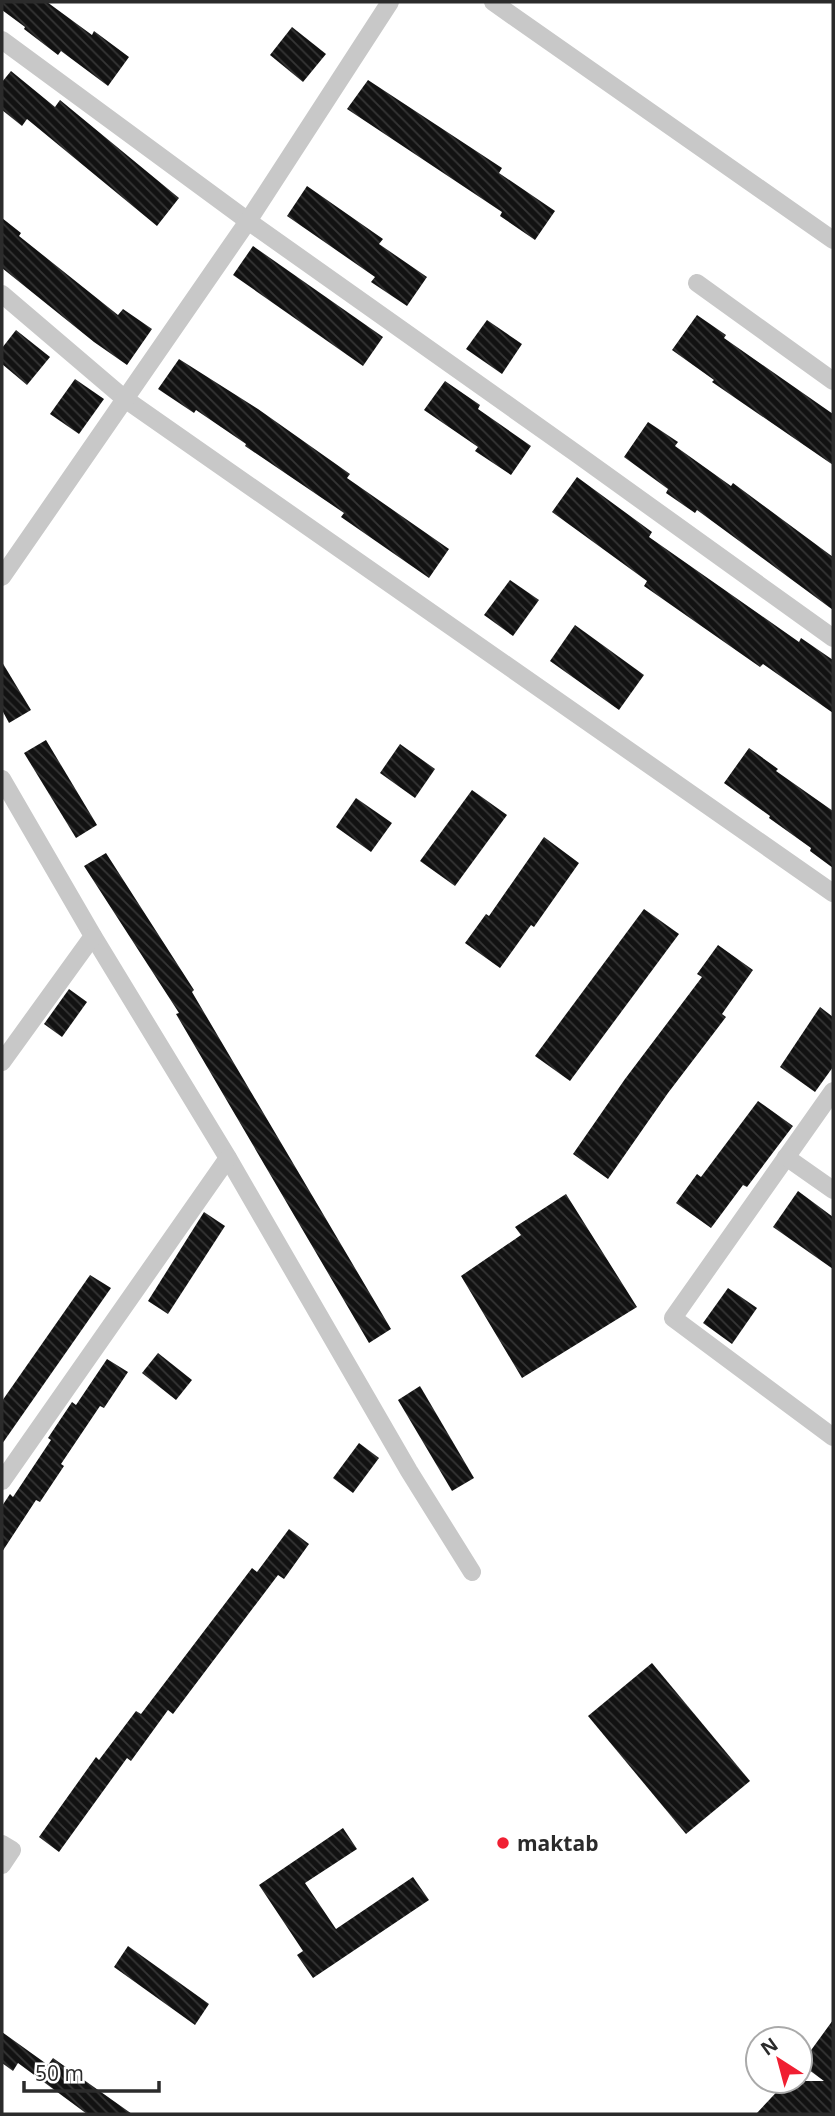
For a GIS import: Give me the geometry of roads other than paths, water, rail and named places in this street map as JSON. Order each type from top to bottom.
[{"type":"street","points":[[2,577],[247,221],[390,2]]},
{"type":"street","points":[[493,2],[833,240]]},
{"type":"street","points":[[2,40],[247,221],[833,638]]},
{"type":"street","points":[[697,283],[833,381]]},
{"type":"street","points":[[2,294],[125,398],[833,893]]},
{"type":"street","points":[[2,779],[93,936],[228,1158],[409,1471],[472,1572]]},
{"type":"street","points":[[2,1062],[93,936]]},
{"type":"street","points":[[833,1091],[673,1318],[833,1437]]},
{"type":"street","points":[[786,1157],[833,1190]]},
{"type":"street","points":[[2,1481],[228,1158]]},
{"type":"street","points":[[2,1844],[12,1850],[2,1866]]},
{"type":"place","name":"maktab","points":[[503,1843]]}]
